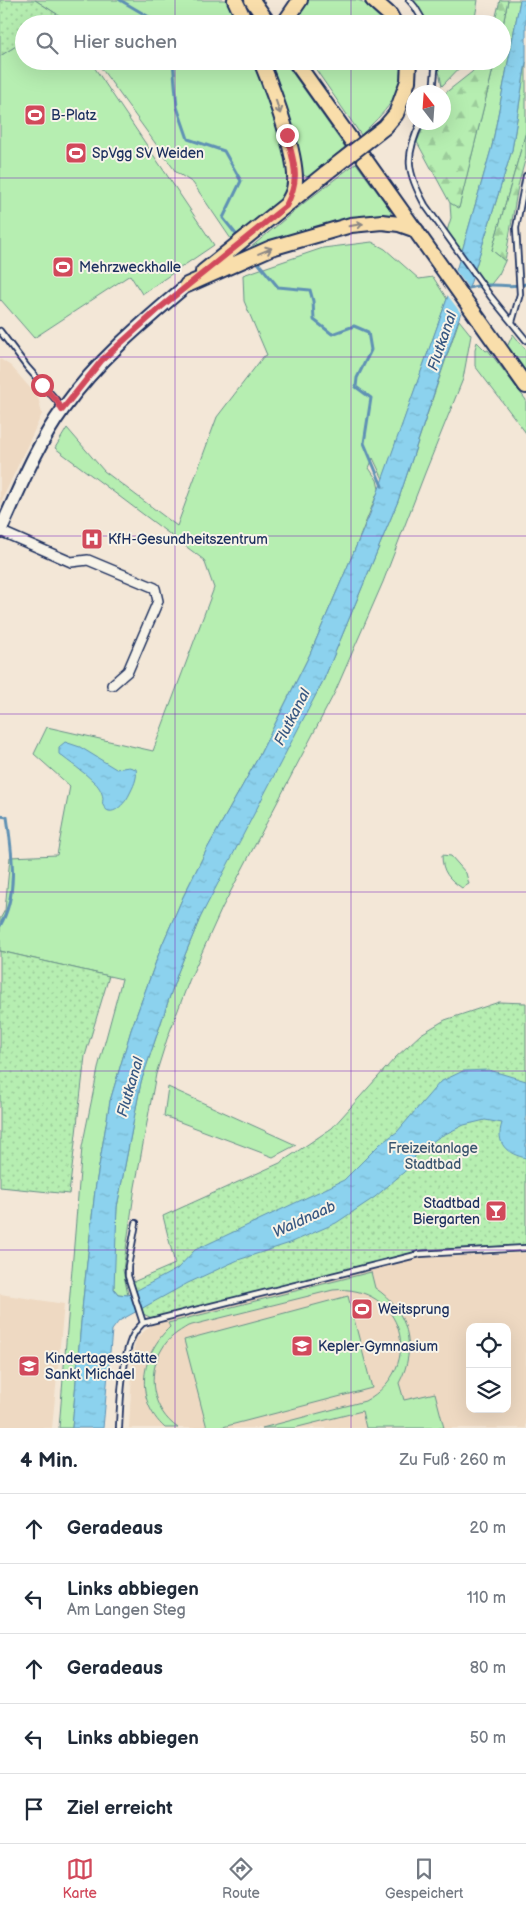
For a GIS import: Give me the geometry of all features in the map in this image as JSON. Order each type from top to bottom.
[{"type":"main road","points":[[235,0],[242,15]]},
{"type":"main road","points":[[252,0],[263,15]]},
{"type":"main road","points":[[290,15],[300,0]]},
{"type":"main road","points":[[373,0],[388,15]]},
{"type":"main road","points":[[264,70],[287,135],[296,173],[294,190],[286,206]]},
{"type":"main road","points":[[302,70],[526,386]]},
{"type":"main road","points":[[187,286],[221,265],[286,206],[385,127],[396,114],[408,82],[409,70]]},
{"type":"main road","points":[[221,265],[308,236],[352,225],[382,222],[399,224],[416,230]]},
{"type":"street","points":[[112,685],[128,672],[158,600],[155,588],[88,560],[71,562],[0,531],[35,455],[62,410],[102,360],[187,286]]},
{"type":"lane","points":[[409,0],[420,15]]},
{"type":"lane","points":[[434,85],[436,70]]},
{"type":"lane","points":[[418,130],[410,150],[412,180],[425,205],[526,340]]},
{"type":"lane","points":[[512,322],[520,294],[516,228],[526,176]]},
{"type":"lane","points":[[0,331],[27,367],[57,401],[62,410]]},
{"type":"lane","points":[[136,1223],[128,1276],[143,1323]]},
{"type":"lane","points":[[119,1428],[122,1387],[129,1344],[135,1332],[143,1323],[420,1254],[526,1248]]},
{"type":"shaded area","points":[[0,359],[11,366],[38,397],[42,414],[0,504]]},
{"type":"shaded area","name":"Kepler-Gymnasium","points":[[526,1253],[526,1428],[129,1428],[133,1353],[136,1339],[153,1323],[417,1258]]},
{"type":"shaded area","name":"Kindertagesstätte Sankt Michael","points":[[0,1294],[64,1304],[52,1428],[0,1428]]},
{"type":"green space","points":[[0,0],[35,0],[58,15],[15,15],[15,47],[0,56]]},
{"type":"green space","points":[[35,0],[227,0],[234,15],[58,15]]},
{"type":"green space","points":[[308,0],[357,0],[363,2],[377,15],[296,15]]},
{"type":"green space","points":[[413,0],[478,0],[476,15],[423,15]]},
{"type":"green space","points":[[500,0],[508,0],[505,15],[496,15]]},
{"type":"green space","points":[[508,0],[520,0],[511,47],[511,15],[505,15]]},
{"type":"green space","name":"SpVgg SV Weiden","points":[[15,47],[15,70],[96,70],[214,245],[142,294],[130,275],[34,338],[0,301],[0,56]]},
{"type":"green space","points":[[526,62],[526,132],[492,250],[505,261],[499,274],[488,288],[475,269],[512,150]]},
{"type":"green space","points":[[102,70],[259,70],[273,107],[285,147],[289,181],[287,191],[282,198],[231,239],[193,183],[176,172]]},
{"type":"green space","points":[[271,70],[290,70],[345,147],[309,177],[303,174],[281,96]]},
{"type":"green space","points":[[316,70],[401,70],[396,94],[385,111],[361,135]]},
{"type":"green space","points":[[439,70],[457,70],[443,85],[442,85]]},
{"type":"green space","points":[[474,70],[493,70],[459,208],[450,203],[417,142],[422,130],[451,130],[451,88]]},
{"type":"green space","points":[[493,70],[507,70],[492,146],[462,251],[447,231],[451,218],[450,203],[459,207]]},
{"type":"green space","points":[[526,132],[526,157],[518,186],[505,261],[492,250]]},
{"type":"green space","points":[[356,163],[391,211],[391,216],[244,253],[304,203]]},
{"type":"green space","points":[[372,242],[385,249],[419,279],[433,277],[447,299],[383,479],[373,458],[369,468],[377,480],[379,489],[310,654],[259,756],[207,849],[183,897],[162,945],[131,1030],[110,1101],[95,1190],[72,1428],[59,1428],[82,1147],[99,1064],[122,979],[0,951],[0,919],[5,910],[10,857],[57,855],[70,786],[34,754],[47,727],[153,751],[214,588],[204,560],[55,448],[67,428],[104,471],[177,526],[217,417],[263,357],[267,355],[244,301],[243,275],[323,248]]},
{"type":"green space","points":[[459,320],[471,335],[463,379],[383,582],[335,692],[222,908],[189,981],[167,1039],[156,1074],[135,1187],[123,1270],[128,1295],[118,1294],[114,1289],[113,1276],[117,1207],[141,1082],[178,972],[219,877],[324,679],[398,501]]},
{"type":"green space","points":[[513,334],[526,350],[526,373],[507,347]]},
{"type":"green space","points":[[477,342],[486,351],[488,350],[526,400],[526,433],[475,366]]},
{"type":"green space","points":[[442,855],[451,856],[466,873],[469,884],[462,888],[450,878],[443,866]]},
{"type":"green space","points":[[0,951],[109,976],[85,1056],[69,1194],[0,1187]]},
{"type":"green space","name":"Freizeitanlage Stadtbad","points":[[499,1002],[526,1003],[526,1245],[423,1250],[152,1318],[143,1314],[133,1282],[175,1264],[163,1216],[280,1163],[332,1128],[395,1058],[421,1034],[445,1020]]},
{"type":"green space","points":[[168,1087],[296,1145],[273,1157],[164,1116]]},
{"type":"green space","points":[[371,1272],[375,1288],[395,1307],[402,1318],[406,1331],[408,1357],[399,1383],[404,1400],[435,1393],[444,1428],[366,1428],[362,1411],[294,1428],[262,1428],[365,1401],[384,1386],[396,1368],[401,1349],[398,1330],[390,1313],[376,1300],[357,1291],[333,1290],[188,1326],[177,1333],[167,1342],[157,1359],[153,1381],[154,1392],[162,1412],[178,1428],[165,1428],[155,1416],[148,1404],[145,1377],[147,1363],[152,1350],[170,1327],[168,1323]]},
{"type":"green space","points":[[348,1296],[372,1388],[219,1428],[207,1428],[184,1340]]},
{"type":"green space","name":"Weitsprung","points":[[368,1300],[371,1314],[357,1318],[353,1303]]},
{"type":"water","points":[[520,0],[526,0],[526,62],[512,150],[469,288],[398,501],[324,679],[200,918],[178,972],[141,1082],[117,1207],[114,1289],[118,1294],[128,1295],[177,1269],[195,1250],[344,1180],[380,1144],[397,1132],[440,1082],[463,1071],[489,1070],[526,1081],[526,1158],[513,1154],[504,1147],[500,1137],[502,1123],[485,1120],[464,1125],[439,1137],[416,1154],[411,1166],[375,1197],[336,1223],[290,1243],[238,1260],[188,1283],[119,1321],[112,1330],[103,1428],[72,1428],[95,1190],[110,1101],[131,1030],[162,945],[183,897],[207,849],[259,756],[310,654],[370,514],[447,299],[462,251],[492,146],[507,70],[511,70],[511,47]]},
{"type":"water","points":[[65,742],[80,747],[116,769],[129,767],[136,769],[134,786],[127,798],[117,809],[110,811],[106,809],[103,804],[102,793],[97,784],[59,754],[59,747]]},
{"type":"pier","points":[[454,268],[471,292],[463,316],[446,293]]},
{"type":"waterway","points":[[120,0],[146,15]]},
{"type":"waterway","points":[[174,70],[177,107],[188,139],[224,151],[241,181],[223,218],[239,238]]},
{"type":"waterway","points":[[255,259],[278,287],[310,290],[313,301],[314,320],[332,334],[354,326],[368,332],[371,350],[357,378],[356,387],[371,398],[364,443],[382,486]]},
{"type":"waterway","points":[[469,288],[485,285],[511,286],[526,284]]},
{"type":"waterway","points":[[0,816],[7,817],[12,859],[10,900],[0,926]]},
{"type":"place","name":"B-Platz","points":[[35,115]]},
{"type":"place","name":"SpVgg SV Weiden","points":[[76,153]]},
{"type":"place","name":"Mehrzweckhalle","points":[[63,267]]},
{"type":"place","name":"KfH-Gesundheitszentrum","points":[[92,539]]},
{"type":"place","name":"Stadtbad Biergarten","points":[[496,1211]]},
{"type":"place","name":"Weitsprung","points":[[362,1309]]},
{"type":"place","name":"Kepler-Gymnasium","points":[[302,1346]]},
{"type":"place","name":"Kindertagesstätte Sankt Michael","points":[[29,1366]]},
{"type":"route","points":[[42,385],[57,401],[62,410],[102,360],[161,307],[286,206],[294,190],[296,173],[287,135]]},
{"type":"water label","name":"Flutkanal","points":[[442,341]]},
{"type":"water label","name":"Flutkanal","points":[[292,717]]},
{"type":"water label","name":"Flutkanal","points":[[130,1087]]},
{"type":"water label","name":"Waldnaab","points":[[304,1219]]}]
